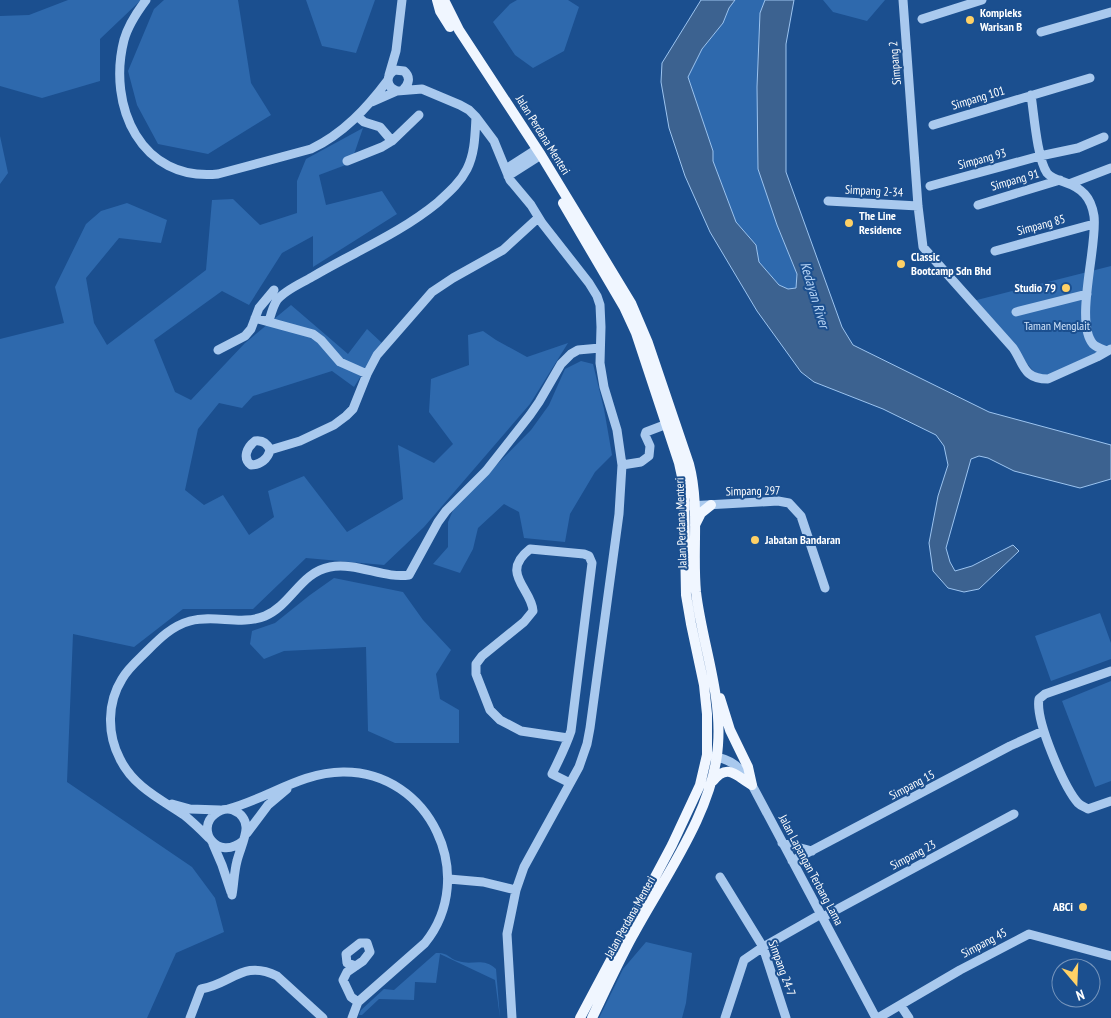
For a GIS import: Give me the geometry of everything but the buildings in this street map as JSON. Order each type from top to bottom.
[{"type":"main road","name":"Jalan Perdana Menteri","points":[[436,0],[446,21],[537,154],[624,307],[641,347],[667,424],[695,525],[696,594],[718,721],[712,756],[681,826],[580,1018]]},
{"type":"main road","name":"Jalan Perdana Menteri","points":[[444,0],[459,30],[624,290],[638,317],[690,464],[694,487],[690,506],[686,595],[706,693],[712,756],[712,783],[691,831],[631,938],[592,1018]]},
{"type":"main road","points":[[694,487],[702,500],[711,505],[701,513],[695,525]]},
{"type":"main road","points":[[710,669],[730,730],[748,767],[752,785]]},
{"type":"main road","points":[[712,783],[722,773],[730,772],[752,785]]},
{"type":"street","points":[[146,0],[130,25],[124,40],[121,57],[121,89],[128,123],[137,138],[157,160],[188,173],[205,175],[218,174],[311,149],[325,143],[370,104],[395,70],[406,74],[422,89],[460,105],[476,117],[494,141],[507,173],[518,191],[531,205],[538,218],[597,296],[601,314],[600,348],[602,376],[617,430],[622,465],[620,504],[587,744],[579,767],[524,867],[516,890],[507,934],[512,1018]]},
{"type":"street","points":[[402,0],[396,51],[388,78],[390,87],[400,90],[422,89]]},
{"type":"street","name":"Simpang 2","points":[[903,0],[918,206],[924,247],[1013,348],[1020,364],[1031,374],[1042,379],[1048,379],[1109,350]]},
{"type":"street","points":[[922,19],[982,0]]},
{"type":"street","points":[[1041,32],[1111,12]]},
{"type":"street","points":[[370,104],[407,86],[409,81],[396,51]]},
{"type":"street","name":"Simpang 101","points":[[933,125],[1090,78]]},
{"type":"street","points":[[1031,95],[1040,156],[1047,173],[1087,195],[1094,216],[1087,294],[1087,320],[1090,339],[1098,348],[1109,350]]},
{"type":"street","points":[[347,161],[372,152],[392,141],[419,115]]},
{"type":"street","points":[[357,116],[364,122],[380,126],[392,141]]},
{"type":"street","points":[[269,321],[278,299],[287,292],[330,266],[401,230],[447,194],[459,182],[467,170],[473,153],[476,117]]},
{"type":"street","name":"Simpang 93","points":[[930,186],[1040,156],[1078,148],[1104,137]]},
{"type":"street","points":[[507,173],[537,154]]},
{"type":"street","points":[[1069,184],[1111,168]]},
{"type":"street","name":"Simpang 91","points":[[978,205],[1060,180]]},
{"type":"street","name":"Simpang 2-34","points":[[828,200],[918,206]]},
{"type":"street","points":[[270,450],[300,440],[334,424],[346,416],[353,409],[367,374],[378,356],[432,292],[503,250],[538,218]]},
{"type":"street","name":"Simpang 85","points":[[995,250],[1094,224]]},
{"type":"street","points":[[218,350],[245,336],[251,329],[264,301],[274,290]]},
{"type":"street","points":[[1016,312],[1087,294]]},
{"type":"street","points":[[255,318],[312,334],[321,340],[340,362],[367,374]]},
{"type":"street","points":[[302,780],[282,792],[268,805],[236,846],[220,847],[196,824],[141,787],[126,770],[120,759],[111,732],[111,705],[122,678],[132,665],[167,632],[189,621],[213,618],[240,620],[264,617],[284,603],[316,572],[329,567],[343,566],[409,575],[438,522],[446,511],[486,470],[530,415],[565,358],[578,350],[600,348]]},
{"type":"street","points":[[622,465],[633,464],[646,459],[650,452],[645,435],[646,432],[667,424]]},
{"type":"street","name":"Simpang 297","points":[[690,506],[778,501],[788,503],[801,516],[826,588]]},
{"type":"street","points":[[568,738],[521,731],[500,720],[490,710],[476,674],[476,664],[482,656],[524,622],[533,611],[533,606],[520,582],[517,570],[523,556],[530,549],[584,554],[589,556],[592,563],[586,624],[571,731],[568,738],[552,774],[570,783]]},
{"type":"street","points":[[586,624],[604,626]]},
{"type":"street","points":[[1111,671],[1045,694],[1039,699],[1038,703],[1043,731],[1065,781],[1079,805],[1088,809],[1111,801]]},
{"type":"street","name":"Simpang 15","points":[[792,861],[1010,746],[1043,731]]},
{"type":"street","name":"Jalan Lapangan Terbang Lama","points":[[712,756],[732,762],[742,769],[877,1018]]},
{"type":"street","points":[[162,801],[190,809],[225,810],[234,811],[244,820],[244,837],[236,863],[232,895],[207,827],[212,816],[225,810],[259,799],[302,780],[324,773],[344,772],[365,774],[395,785],[422,809],[434,826],[444,847],[449,879],[445,906],[433,933],[404,963],[358,1002],[352,1018]]},
{"type":"street","name":"Simpang 23","points":[[725,1018],[744,960],[763,947],[822,915],[1014,814]]},
{"type":"street","points":[[782,843],[812,851]]},
{"type":"street","name":"Simpang 24-7","points":[[720,877],[763,947],[786,1018]]},
{"type":"street","points":[[449,879],[475,881],[516,890]]},
{"type":"street","name":"Simpang 45","points":[[877,1018],[901,1006],[960,970],[1029,934],[1111,956]]},
{"type":"street","points":[[356,966],[346,972],[343,980],[351,997],[358,1002]]},
{"type":"street","points":[[190,1018],[201,989],[216,986],[239,973],[253,969],[268,971],[277,976],[323,1018]]},
{"type":"street","points":[[901,1006],[909,1018]]},
{"type":"green space","points":[[68,0],[141,0],[100,39],[100,81],[42,98],[0,86],[0,16],[29,15]]},
{"type":"green space","points":[[164,0],[238,0],[251,83],[271,115],[208,154],[158,144],[137,105],[128,71],[154,9]]},
{"type":"green space","points":[[306,0],[375,0],[356,53],[322,46]]},
{"type":"green space","points":[[517,0],[568,0],[579,7],[564,51],[533,68],[515,55],[493,22],[510,4]]},
{"type":"green space","points":[[735,0],[765,0],[760,13],[757,87],[777,225],[797,274],[796,288],[788,289],[779,285],[759,262],[756,245],[736,222],[713,161],[713,151],[688,77],[702,49],[723,23],[729,8]]},
{"type":"green space","points":[[823,0],[885,0],[867,21],[833,12]]},
{"type":"green space","points":[[363,128],[351,163],[319,175],[326,205],[382,191],[397,214],[313,267],[313,236],[282,253],[249,305],[222,291],[154,340],[175,392],[191,400],[245,343],[291,305],[348,354],[367,329],[382,343],[354,387],[332,371],[253,396],[242,408],[219,403],[198,429],[185,490],[204,505],[223,495],[249,535],[274,517],[268,491],[304,476],[347,532],[403,499],[398,445],[434,463],[453,444],[429,412],[431,379],[469,365],[468,335],[483,331],[527,357],[568,343],[530,404],[424,527],[384,565],[306,558],[253,609],[183,609],[134,647],[73,634],[67,782],[192,867],[215,898],[224,932],[176,953],[147,1018],[0,1018],[0,339],[64,323],[55,287],[86,224],[101,211],[127,203],[167,220],[161,243],[119,238],[86,278],[94,323],[107,345],[206,270],[212,200],[233,199],[260,225],[297,213],[297,181],[306,159]]},
{"type":"green space","points":[[0,136],[8,173],[0,184]]},
{"type":"green space","name":"Taman Menglait","points":[[1111,266],[1111,351],[1042,381],[973,301]]},
{"type":"green space","points":[[581,361],[593,364],[604,409],[612,455],[595,472],[570,514],[565,542],[524,538],[519,512],[504,504],[478,528],[473,549],[460,573],[433,564],[448,547],[448,522],[454,508],[531,430],[549,405],[565,369]]},
{"type":"green space","points":[[334,578],[403,592],[423,620],[451,650],[436,674],[440,699],[459,710],[459,743],[395,743],[368,731],[366,647],[284,651],[264,659],[250,644],[252,631],[275,623]]},
{"type":"green space","points":[[1100,613],[1111,643],[1111,659],[1051,681],[1035,636]]},
{"type":"green space","points":[[1111,681],[1111,781],[1095,787],[1062,701]]},
{"type":"green space","points":[[646,942],[692,953],[686,1003],[682,1018],[599,1018],[623,969]]},
{"type":"green space","points":[[436,953],[446,954],[455,960],[463,962],[487,963],[496,969],[500,1018],[495,980],[440,954],[436,983],[415,982],[414,1000],[379,999],[362,1015],[359,1015],[361,1010],[384,989],[394,990]]},
{"type":"water","name":"Kedayan River","points":[[701,0],[735,0],[729,8],[723,23],[702,49],[688,77],[713,151],[713,161],[736,222],[756,245],[759,262],[779,285],[788,289],[796,288],[797,274],[777,225],[758,169],[757,87],[760,13],[765,0],[794,0],[786,44],[786,172],[842,327],[853,345],[989,412],[1111,445],[1111,479],[1080,488],[1014,471],[988,458],[979,456],[971,459],[946,548],[950,562],[955,571],[972,566],[1013,545],[1019,551],[979,589],[964,592],[948,588],[933,571],[929,543],[938,496],[948,465],[944,446],[936,435],[883,409],[814,382],[801,372],[757,311],[710,232],[685,176],[669,128],[661,82],[662,63]]},
{"type":"place","name":"Kompleks Warisan B","points":[[970,20]]},
{"type":"place","name":"The Line Residence","points":[[849,223]]},
{"type":"place","name":"Classic Bootcamp Sdn Bhd","points":[[901,264]]},
{"type":"place","name":"Studio 79","points":[[1066,288]]},
{"type":"place","name":"Jabatan Bandaran","points":[[755,540]]},
{"type":"place","name":"ABCi","points":[[1083,907]]}]
